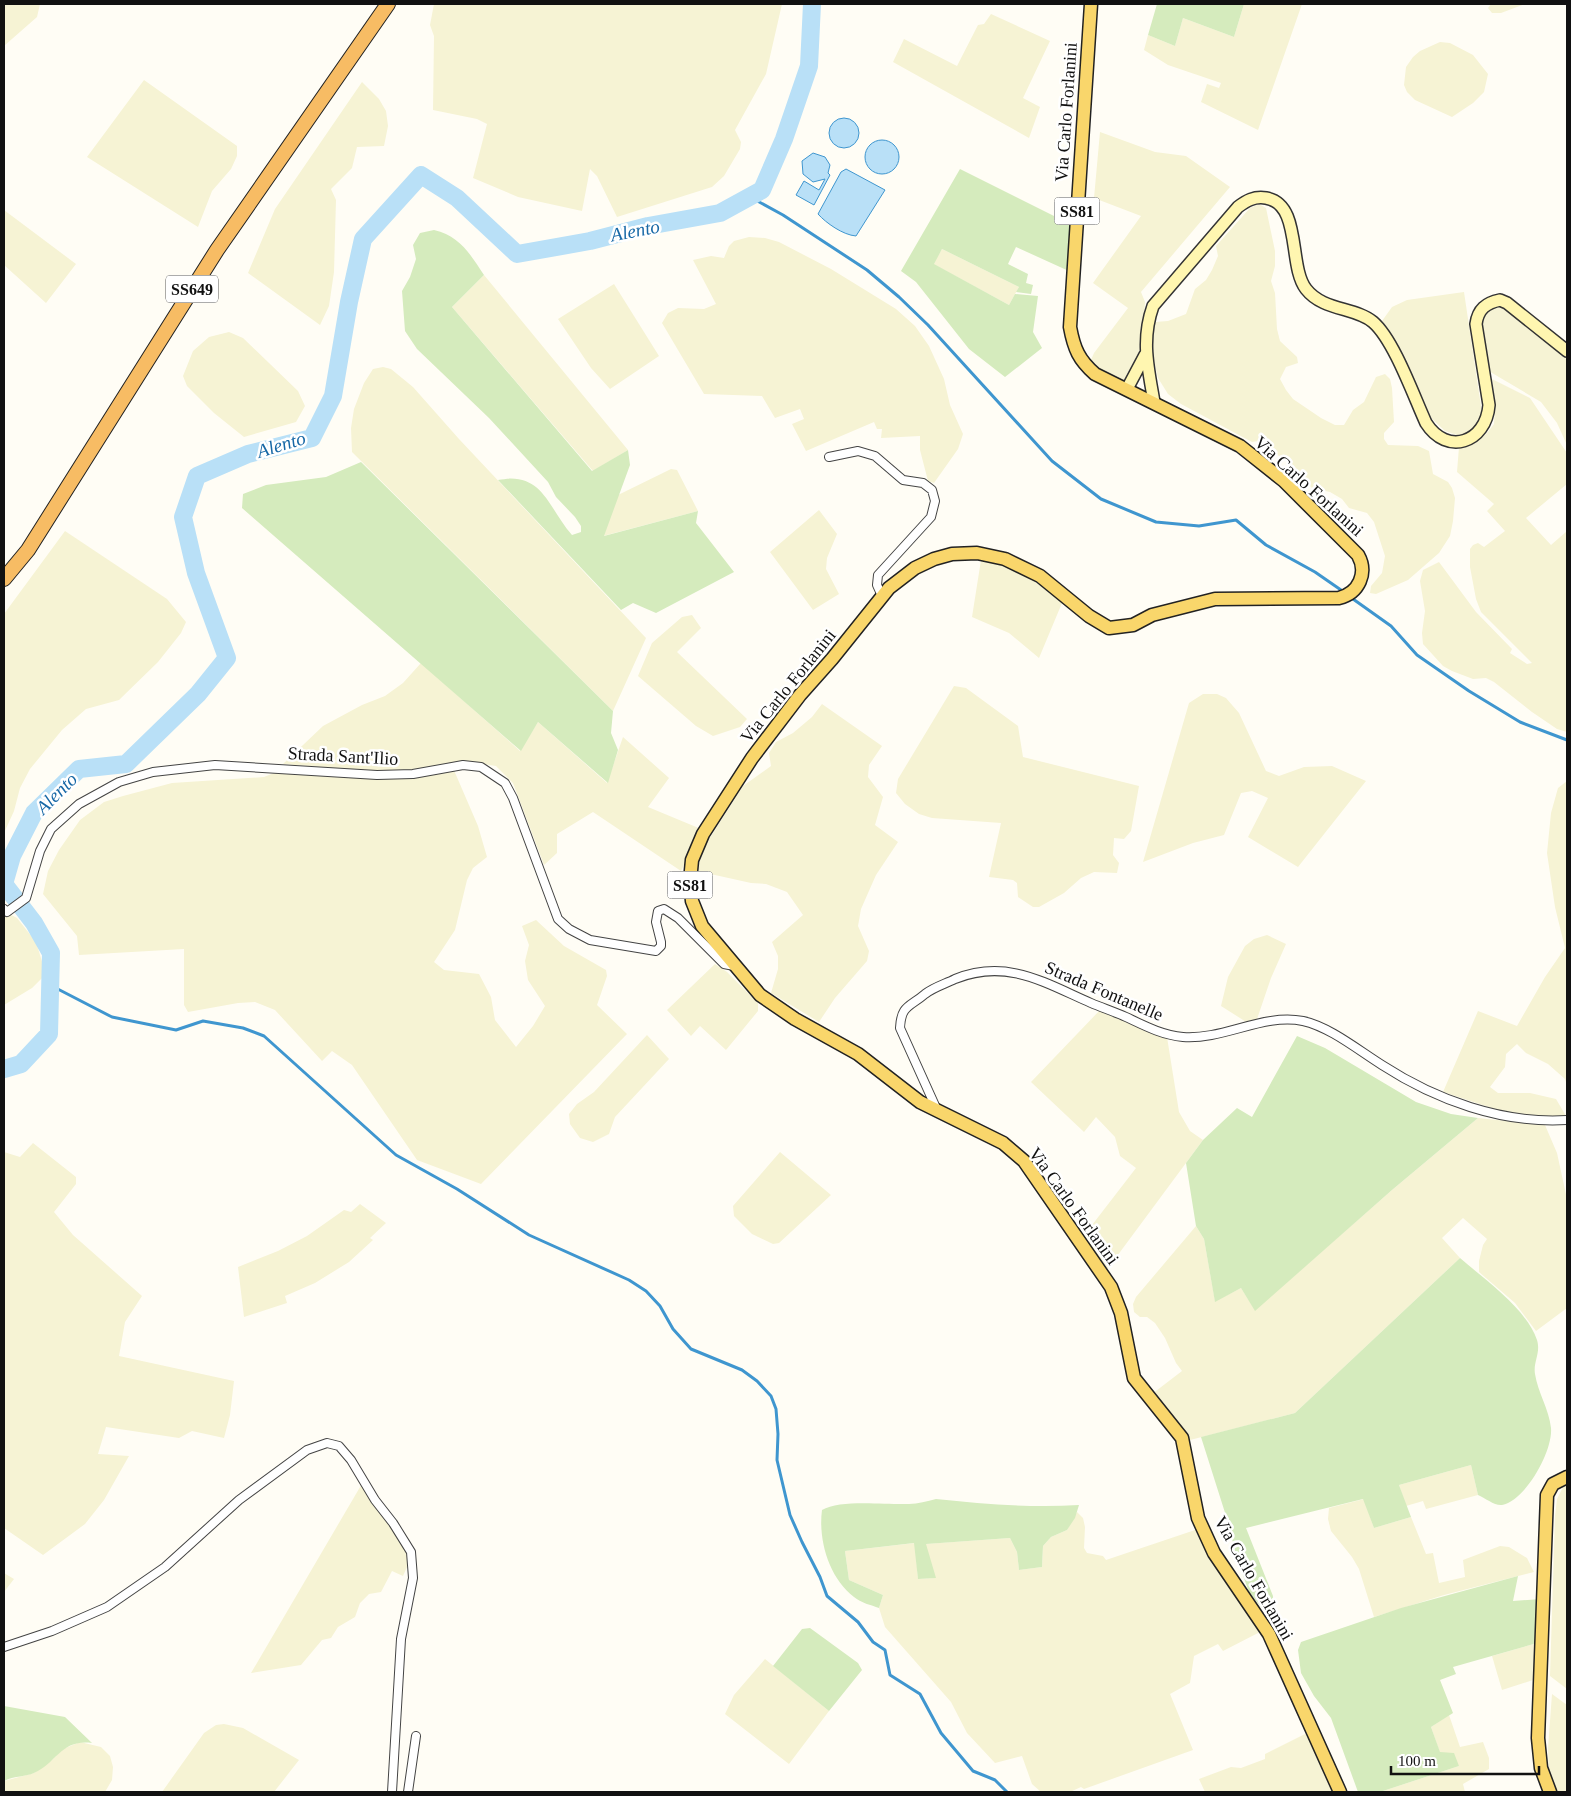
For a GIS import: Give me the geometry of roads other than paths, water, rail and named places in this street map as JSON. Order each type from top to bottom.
[{"type":"highway","name":"SS649","points":[[4,579],[28,550],[217,250],[388,4]]},
{"type":"main road","name":"Via Carlo Forlanini","points":[[1091,4],[1070,328],[1074,350],[1082,363],[1095,374],[1240,446],[1284,481],[1358,555],[1363,574],[1357,588],[1339,598],[1215,599],[1152,615],[1133,625],[1109,628],[1097,622],[1040,576],[1005,559],[977,553],[952,554],[934,559],[915,568],[889,588],[832,659],[800,694],[752,758],[697,846],[690,881],[694,907],[706,932],[760,995],[795,1019],[858,1054],[920,1102],[1003,1143],[1024,1160],[1111,1287],[1120,1313],[1134,1378],[1182,1438],[1198,1518],[1214,1553],[1269,1634],[1340,1792]]},
{"type":"main road","points":[[1154,402],[1146,355],[1146,324],[1153,306],[1238,207],[1247,200],[1260,197],[1276,201],[1286,211],[1298,270],[1305,287],[1322,302],[1372,321],[1385,335],[1426,423],[1441,438],[1452,442],[1470,439],[1482,429],[1488,418],[1489,405],[1476,324],[1479,312],[1484,306],[1500,300],[1507,303],[1567,351]]},
{"type":"main road","points":[[1127,389],[1146,355]]},
{"type":"main road","points":[[1550,1792],[1541,1768],[1538,1738],[1547,1495],[1553,1484],[1567,1477]]},
{"type":"street","points":[[829,457],[858,450],[875,456],[903,480],[923,483],[932,490],[935,501],[931,517],[878,575],[877,585],[882,596]]},
{"type":"street","name":"Strada Sant'Ilio","points":[[5,911],[26,898],[40,852],[51,829],[79,804],[119,782],[153,772],[215,765],[377,775],[414,774],[463,766],[481,766],[505,783],[537,861],[550,902],[558,919],[569,929],[590,940],[656,950],[661,946],[656,917],[658,911],[664,909],[678,918],[724,964],[734,966]]},
{"type":"street","name":"Strada Fontanelle","points":[[937,1110],[900,1028],[901,1016],[906,1007],[932,989],[964,976],[988,970],[1023,973],[1152,1030],[1184,1037],[1224,1032],[1273,1020],[1303,1021],[1324,1030],[1400,1077],[1436,1096],[1514,1118],[1548,1121],[1567,1120]]},
{"type":"street","points":[[4,1647],[52,1631],[107,1607],[165,1567],[238,1500],[307,1450],[327,1443],[339,1446],[351,1460],[375,1500],[393,1523],[411,1552],[413,1578],[401,1639],[392,1792]]},
{"type":"street","points":[[408,1792],[416,1736]]},
{"type":"water","points":[[844,118],[850,119],[858,127],[858,139],[850,147],[844,148],[838,147],[830,139],[829,133],[830,127],[838,119]]},
{"type":"water","points":[[882,140],[894,145],[899,157],[894,169],[882,174],[870,169],[865,157],[870,145]]},
{"type":"water","points":[[813,153],[825,157],[830,165],[828,173],[830,175],[814,205],[796,195],[804,181],[819,190],[825,179],[813,182],[803,174],[802,161]]},
{"type":"water","points":[[846,169],[885,190],[856,236],[835,228],[818,214],[841,172]]},
{"type":"waterway","name":"Alento","points":[[4,1069],[21,1064],[49,1034],[51,953],[34,923],[4,884],[12,856],[34,813],[79,769],[126,764],[198,694],[227,658],[196,573],[183,517],[197,476],[248,454],[312,438],[333,396],[349,302],[363,239],[421,175],[457,198],[517,254],[590,241],[648,226],[720,213],[762,190],[784,139],[809,66],[812,4]]},
{"type":"waterway","points":[[750,197],[783,215],[867,270],[899,297],[928,325],[1052,461],[1101,499],[1156,522],[1199,526],[1236,520],[1266,545],[1315,572],[1341,590]]},
{"type":"waterway","points":[[1353,599],[1391,626],[1417,655],[1469,691],[1520,722],[1567,740]]},
{"type":"waterway","points":[[50,985],[112,1017],[176,1030],[203,1021],[243,1028],[264,1036],[396,1155],[457,1189],[529,1235],[629,1280],[646,1291],[660,1306],[673,1329],[691,1349],[742,1370],[757,1381],[771,1396],[776,1409],[778,1434],[777,1460],[790,1515],[820,1577],[827,1596],[858,1622],[873,1642],[885,1650],[890,1675],[920,1694],[941,1733],[973,1771],[995,1780],[1007,1792]]}]
